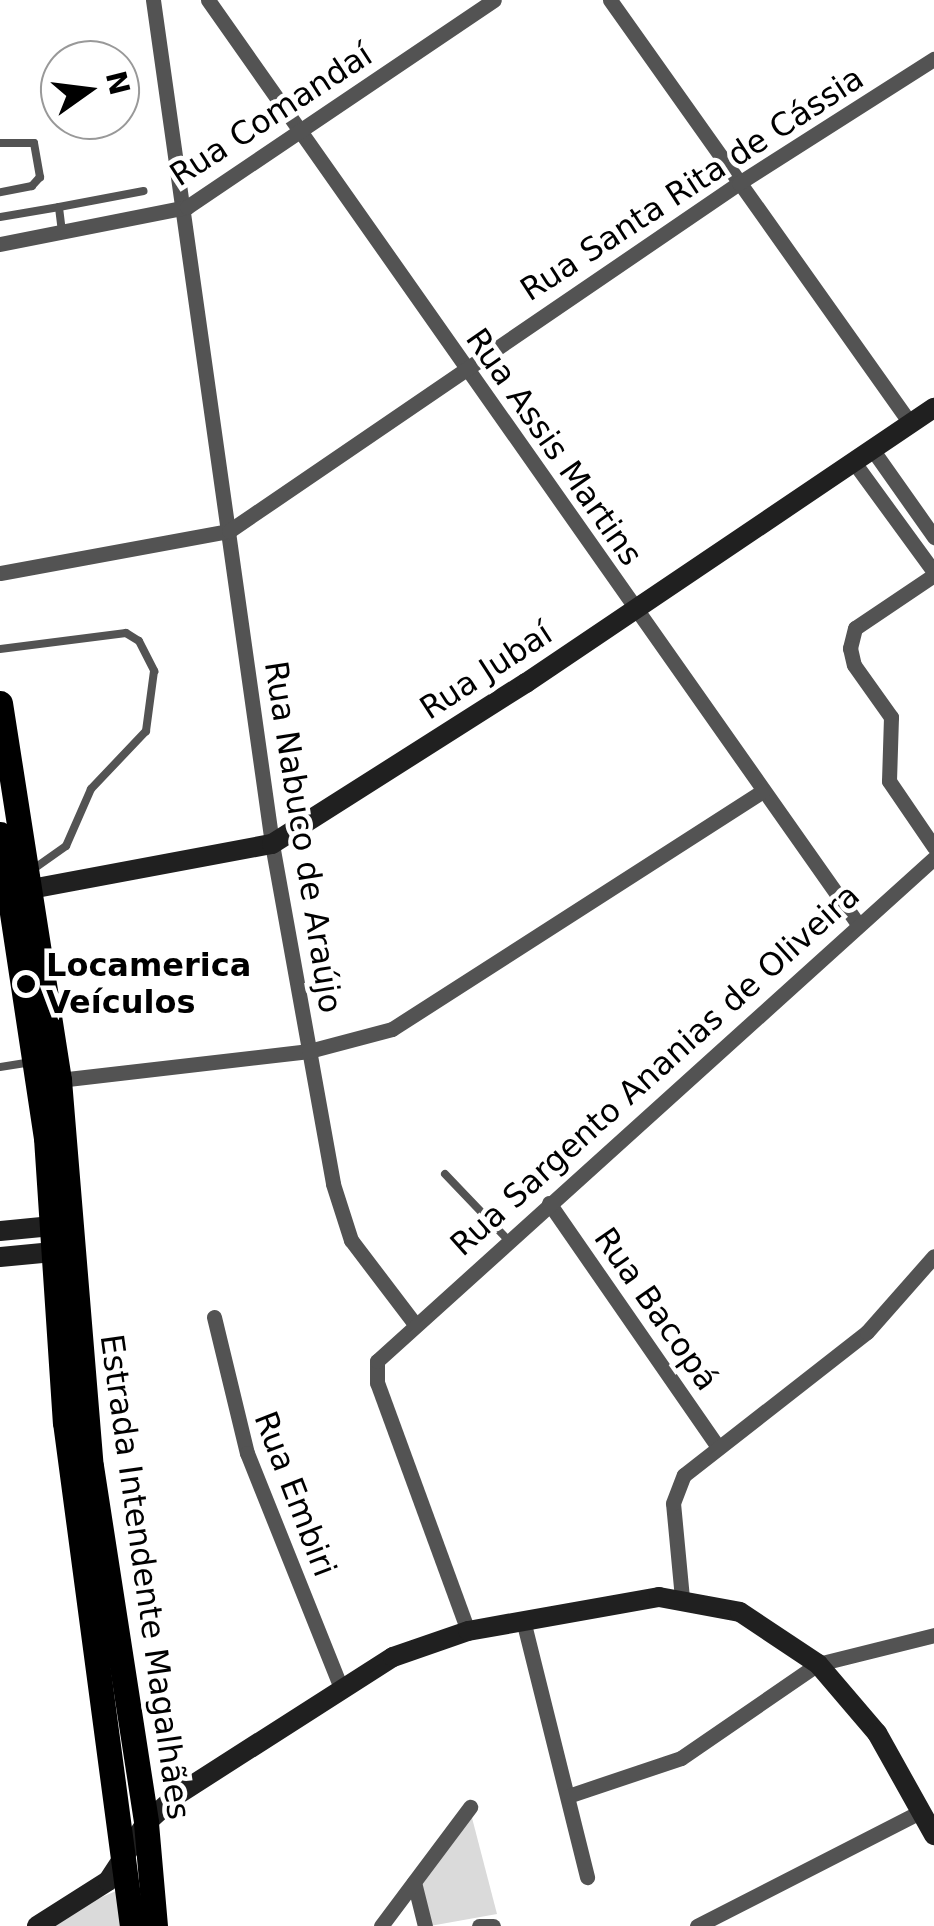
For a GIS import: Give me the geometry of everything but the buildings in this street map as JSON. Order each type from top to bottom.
[{"type":"main road","name":"Estrada Intendente Magalhães","points":[[0,703],[59,1080],[90,1466],[146,1823],[155,1926]]},
{"type":"main road","name":"Estrada Intendente Magalhães","points":[[0,834],[37,1062],[76,1520],[132,1926]]},
{"type":"street","name":"Rua Nabuco de Araújo","points":[[152,0],[186,207],[272,844],[342,1220],[414,1323]]},
{"type":"street","name":"Rua Assis Martins","points":[[208,0],[858,924]]},
{"type":"street","name":"Rua Comandaí","points":[[0,244],[186,207],[494,0]]},
{"type":"street","points":[[610,0],[910,424]]},
{"type":"street","name":"Rua Santa Rita de Cássia","points":[[0,573],[229,530],[738,182],[934,60]]},
{"type":"street","name":"Rua Jubaí","points":[[30,881],[272,844],[934,408]]},
{"type":"street","points":[[872,449],[934,537]]},
{"type":"street","points":[[853,461],[934,574],[855,628],[850,648],[854,665],[891,716],[889,781],[934,847]]},
{"type":"street","points":[[59,1080],[310,1051],[365,1040],[422,1013],[763,791]]},
{"type":"street","name":"Rua Sargento Ananias de Oliveira","points":[[414,1323],[934,858]]},
{"type":"street","name":"Rua Bacopá","points":[[549,1203],[716,1446]]},
{"type":"street","points":[[0,1231],[52,1226]]},
{"type":"street","points":[[0,1257],[53,1252]]},
{"type":"street","points":[[682,1598],[676,1488],[716,1446],[868,1332],[934,1256]]},
{"type":"street","name":"Rua Embiri","points":[[214,1318],[247,1453],[340,1686]]},
{"type":"street","points":[[414,1323],[380,1356],[375,1377],[468,1631]]},
{"type":"street","points":[[37,1926],[125,1863],[146,1823],[207,1773],[340,1686],[392,1657],[468,1631],[682,1598],[764,1623],[818,1664],[877,1733],[934,1836]]},
{"type":"street","points":[[523,1620],[587,1878]]},
{"type":"street","points":[[568,1796],[680,1758],[818,1664],[934,1635]]},
{"type":"street","points":[[381,1926],[470,1807]]},
{"type":"street","points":[[697,1926],[922,1811]]},
{"type":"street","points":[[414,1882],[425,1926]]},
{"type":"street","points":[[480,1926],[493,1926]]},
{"type":"lane","points":[[0,143],[34,142],[40,177],[32,186],[0,192]]},
{"type":"lane","points":[[0,217],[144,191]]},
{"type":"lane","points":[[59,207],[62,232]]},
{"type":"lane","points":[[0,649],[126,633],[139,641],[154,671],[146,731],[91,789],[66,846],[30,881]]},
{"type":"lane","points":[[0,1067],[37,1062]]},
{"type":"lane","points":[[445,1174],[508,1240]]},
{"type":"shaded area","points":[[471,1814],[497,1914],[430,1926],[419,1883]]},
{"type":"shaded area","points":[[116,1891],[121,1926],[46,1926],[95,1900]]},
{"type":"place","name":"Locamerica Veículos","points":[[26,984]]}]
